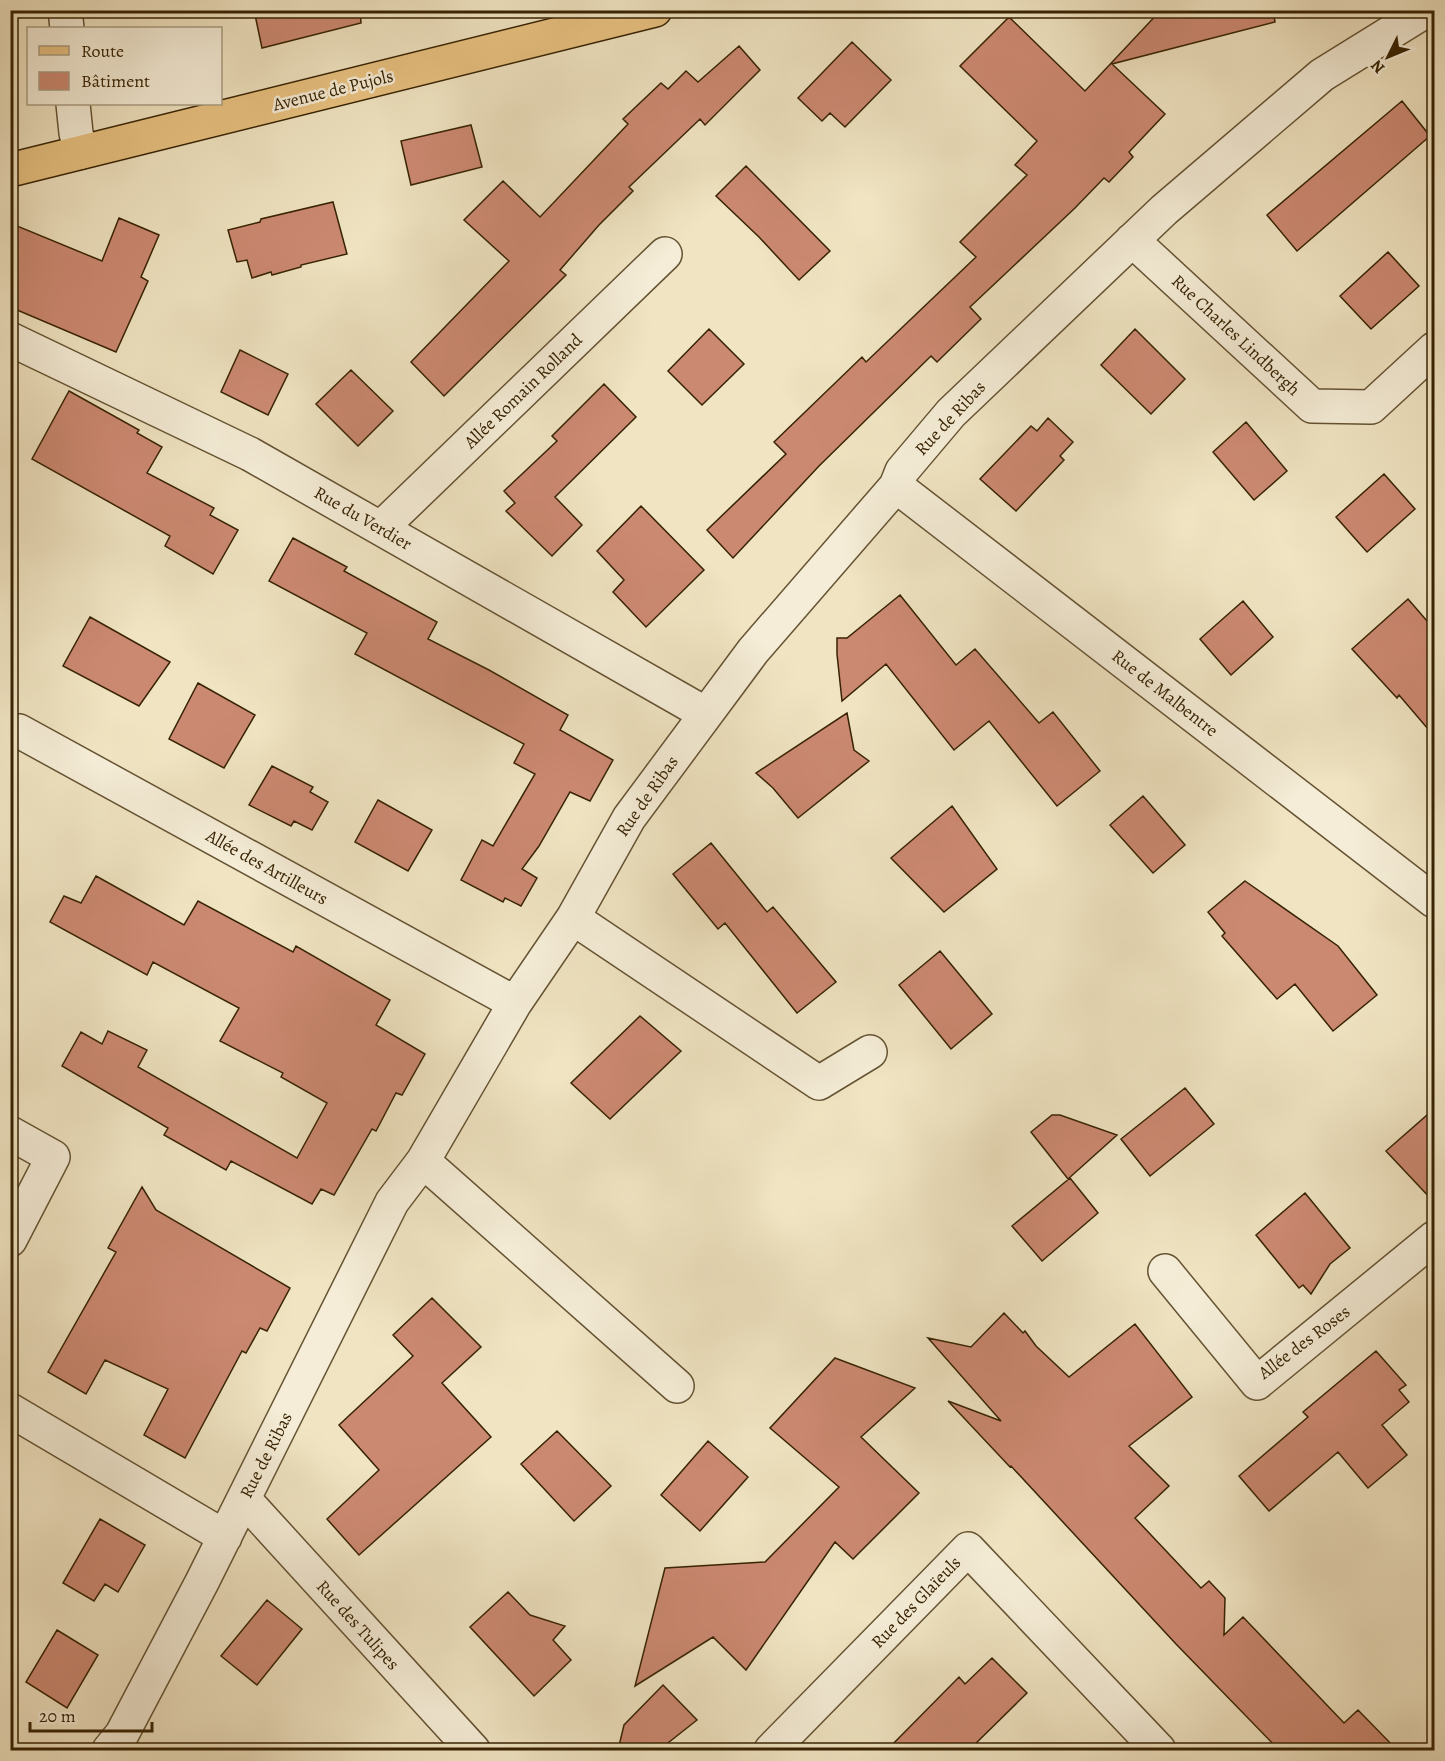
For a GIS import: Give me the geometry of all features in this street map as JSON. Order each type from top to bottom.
[{"type":"main road","name":"Avenue de Pujols","points":[[10,170],[655,10]]},
{"type":"street","points":[[65,10],[67,27]]},
{"type":"street","name":"Rue de Ribas","points":[[109,1750],[122,1734],[225,1537],[392,1202],[423,1161],[515,1003],[573,918],[629,818],[753,651],[896,486],[902,471],[951,413],[1132,240],[1322,75],[1427,10]]},
{"type":"street","points":[[73,105],[81,152]]},
{"type":"street","name":"Rue Charles Lindbergh","points":[[1132,240],[1312,406],[1371,407],[1434,349]]},
{"type":"street","name":"Allée Romain Rolland","points":[[381,528],[665,254]]},
{"type":"street","name":"Rue du Verdier","points":[[10,339],[250,454],[706,714]]},
{"type":"street","name":"Rue de Malbentre","points":[[896,486],[1434,901]]},
{"type":"street","name":"Allée des Artilleurs","points":[[19,731],[515,1003]]},
{"type":"street","points":[[573,918],[819,1083],[870,1052]]},
{"type":"street","points":[[10,1133],[53,1157],[10,1240]]},
{"type":"street","points":[[423,1161],[677,1386]]},
{"type":"street","name":"Allée des Roses","points":[[1165,1271],[1257,1383],[1434,1238]]},
{"type":"street","points":[[10,1410],[225,1537]]},
{"type":"street","name":"Rue des Tulipes","points":[[244,1499],[472,1750]]},
{"type":"street","name":"Rue des Glaïeuls","points":[[771,1750],[968,1549],[1159,1750]]},
{"type":"building","points":[[254,10],[360,10],[361,23],[262,48]]},
{"type":"building","points":[[1161,10],[1273,10],[1275,22],[1112,64],[1165,114],[1129,152],[1133,157],[1109,182],[1104,178],[970,307],[981,319],[937,362],[931,356],[819,466],[733,558],[707,530],[786,454],[774,442],[862,357],[866,362],[976,257],[960,242],[1027,175],[1015,165],[1037,141],[960,66],[1009,17],[1085,91]]},
{"type":"building","points":[[852,42],[891,80],[845,127],[830,113],[822,121],[798,98]]},
{"type":"building","points":[[739,46],[760,70],[705,125],[700,119],[629,187],[633,191],[599,225],[560,270],[566,275],[444,396],[411,362],[509,261],[464,220],[503,181],[540,217],[628,124],[623,119],[661,83],[668,89],[686,71],[698,82]]},
{"type":"building","points":[[1402,101],[1430,136],[1297,251],[1267,215]]},
{"type":"building","points":[[471,125],[482,167],[411,185],[401,141]]},
{"type":"building","points":[[746,166],[830,251],[799,280],[716,196]]},
{"type":"building","points":[[333,202],[347,254],[301,265],[301,267],[272,275],[271,272],[252,278],[247,260],[237,262],[228,230],[260,222],[261,219]]},
{"type":"building","points":[[119,218],[159,235],[141,277],[148,281],[116,352],[10,307],[10,223],[102,261]]},
{"type":"building","points":[[1388,252],[1419,286],[1371,329],[1340,296]]},
{"type":"building","points":[[709,329],[744,364],[702,405],[668,371]]},
{"type":"building","points":[[1135,329],[1185,379],[1151,414],[1101,365]]},
{"type":"building","points":[[240,350],[288,374],[268,415],[221,392]]},
{"type":"building","points":[[351,370],[393,411],[358,446],[316,404]]},
{"type":"building","points":[[604,384],[636,417],[555,497],[582,525],[552,556],[506,511],[515,503],[504,491],[557,441],[552,436]]},
{"type":"building","points":[[69,391],[139,430],[137,433],[162,447],[147,473],[214,508],[210,515],[238,530],[213,574],[165,546],[170,536],[32,459]]},
{"type":"building","points":[[1048,418],[1073,442],[1060,456],[1064,460],[1016,511],[980,479],[1031,426],[1037,431]]},
{"type":"building","points":[[1246,422],[1287,471],[1254,500],[1213,452]]},
{"type":"building","points":[[1384,474],[1415,509],[1367,552],[1336,517]]},
{"type":"building","points":[[641,506],[704,570],[646,627],[613,592],[624,580],[597,551]]},
{"type":"building","points":[[293,538],[347,567],[344,571],[437,622],[428,639],[489,670],[568,715],[560,730],[613,760],[590,801],[570,792],[539,846],[522,869],[537,878],[521,906],[505,898],[503,902],[461,880],[482,840],[493,846],[535,774],[514,763],[524,744],[355,654],[367,633],[269,581]]},
{"type":"building","points":[[900,595],[956,665],[975,649],[1039,723],[1053,712],[1100,771],[1057,806],[989,721],[954,750],[886,664],[842,701],[837,638],[847,638]]},
{"type":"building","points":[[1408,599],[1434,629],[1434,736],[1399,695],[1397,698],[1352,649]]},
{"type":"building","points":[[1243,601],[1273,637],[1231,675],[1200,639]]},
{"type":"building","points":[[90,617],[170,662],[139,706],[63,666]]},
{"type":"building","points":[[198,683],[255,715],[224,768],[169,739]]},
{"type":"building","points":[[847,713],[854,750],[869,761],[798,818],[773,788],[756,773]]},
{"type":"building","points":[[272,766],[313,787],[310,792],[328,802],[312,830],[294,821],[291,826],[249,805]]},
{"type":"building","points":[[1143,796],[1185,845],[1153,873],[1110,825]]},
{"type":"building","points":[[378,800],[432,830],[408,871],[355,842]]},
{"type":"building","points":[[952,806],[997,869],[944,912],[891,858]]},
{"type":"building","points":[[711,843],[767,912],[773,907],[836,982],[797,1013],[725,923],[718,929],[673,874]]},
{"type":"building","points":[[96,876],[184,925],[198,901],[293,952],[296,946],[390,1000],[376,1025],[425,1054],[402,1095],[396,1093],[376,1131],[372,1129],[334,1195],[321,1189],[312,1204],[231,1161],[226,1170],[164,1135],[168,1128],[62,1066],[81,1032],[102,1044],[108,1031],[147,1050],[138,1067],[297,1158],[327,1103],[281,1077],[283,1073],[220,1041],[239,1008],[153,962],[147,975],[50,922],[64,896],[81,903]]},
{"type":"building","points":[[1245,881],[1338,946],[1377,995],[1333,1031],[1295,984],[1277,999],[1222,936],[1225,933],[1208,912]]},
{"type":"building","points":[[940,951],[992,1014],[951,1049],[899,985]]},
{"type":"building","points":[[640,1016],[681,1051],[610,1119],[571,1083]]},
{"type":"building","points":[[1185,1088],[1214,1124],[1150,1176],[1121,1139]]},
{"type":"building","points":[[1434,1109],[1434,1202],[1386,1151]]},
{"type":"building","points":[[1052,1115],[1060,1115],[1117,1135],[1068,1179],[1031,1132]]},
{"type":"building","points":[[1070,1178],[1098,1213],[1042,1261],[1012,1226]]},
{"type":"building","points":[[142,1187],[156,1210],[290,1288],[267,1331],[260,1328],[246,1353],[242,1351],[185,1458],[144,1435],[168,1389],[105,1360],[86,1394],[48,1372],[116,1252],[108,1248]]},
{"type":"building","points":[[1305,1193],[1350,1248],[1330,1264],[1311,1294],[1303,1285],[1299,1288],[1256,1235]]},
{"type":"building","points":[[432,1298],[481,1347],[442,1383],[491,1437],[359,1555],[327,1519],[379,1470],[339,1425],[413,1356],[393,1335]]},
{"type":"building","points":[[1004,1313],[1023,1333],[1025,1331],[1036,1346],[1069,1377],[1135,1324],[1192,1397],[1129,1446],[1169,1486],[1135,1518],[1201,1588],[1209,1581],[1225,1598],[1224,1635],[1243,1617],[1344,1723],[1358,1710],[1397,1750],[1279,1750],[948,1401],[1001,1421],[928,1338],[971,1347]]},
{"type":"building","points":[[1376,1351],[1406,1385],[1399,1390],[1409,1402],[1382,1425],[1407,1455],[1368,1488],[1338,1452],[1269,1511],[1239,1476],[1308,1417],[1303,1412]]},
{"type":"building","points":[[835,1358],[915,1388],[861,1437],[919,1493],[853,1559],[835,1542],[746,1670],[713,1637],[635,1686],[665,1568],[765,1562],[839,1487],[770,1428]]},
{"type":"building","points":[[557,1431],[611,1486],[574,1521],[521,1464]]},
{"type":"building","points":[[708,1441],[748,1477],[700,1531],[661,1495]]},
{"type":"building","points":[[100,1519],[145,1545],[118,1592],[105,1584],[94,1601],[63,1583]]},
{"type":"building","points":[[508,1592],[530,1615],[565,1626],[553,1640],[571,1660],[534,1696],[470,1627]]},
{"type":"building","points":[[267,1600],[302,1629],[257,1685],[221,1656]]},
{"type":"building","points":[[57,1630],[98,1655],[67,1708],[26,1682]]},
{"type":"building","points":[[992,1658],[1027,1693],[969,1750],[887,1750],[959,1677],[965,1684]]},
{"type":"building","points":[[663,1685],[697,1720],[659,1750],[618,1750],[624,1725]]}]
